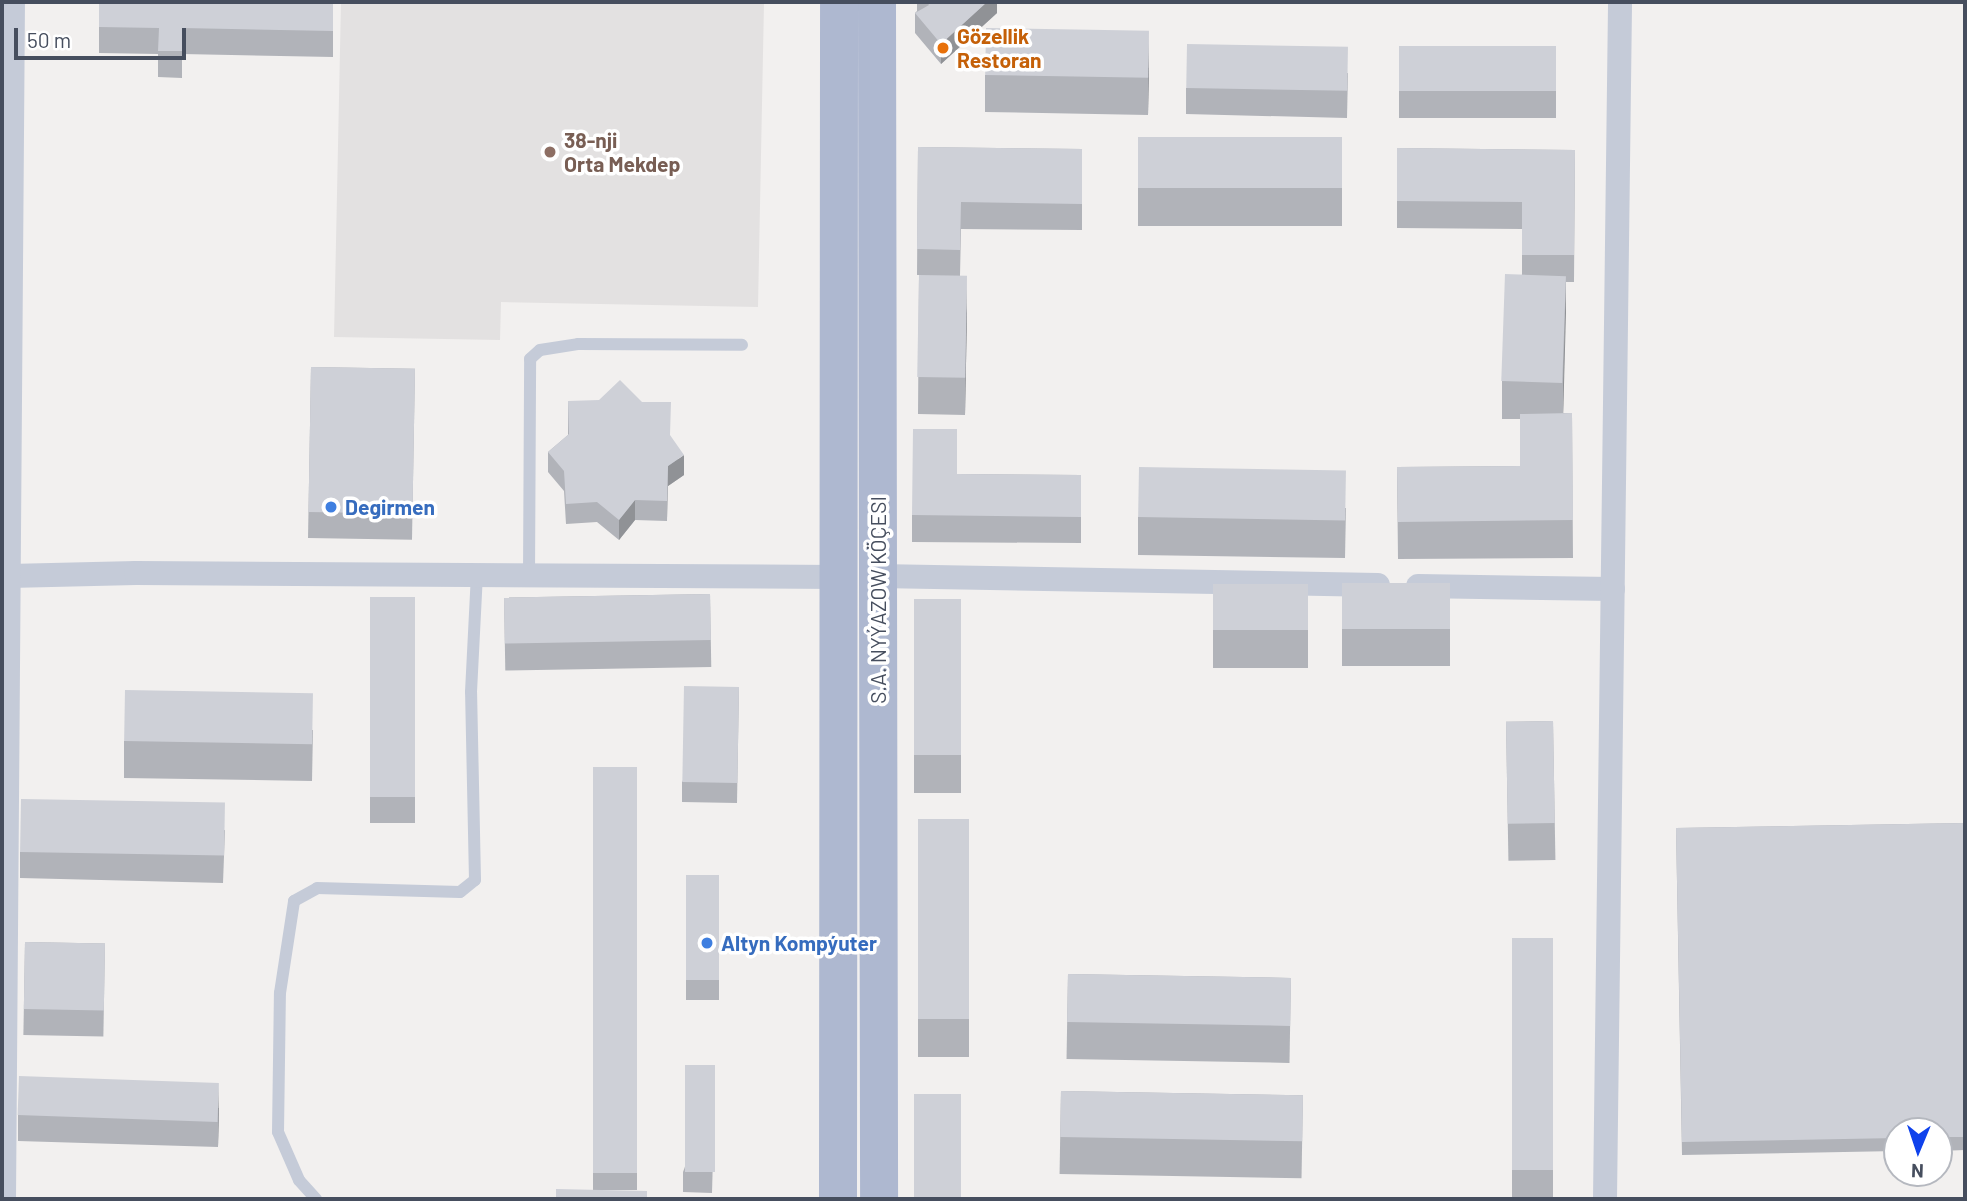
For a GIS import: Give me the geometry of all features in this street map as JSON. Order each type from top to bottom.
[{"type":"main road","name":"S.A. NYÝAZOW KÖÇESI","points":[[838,1199],[839,2]]},
{"type":"main road","name":"S.A. NYÝAZOW KÖÇESI","points":[[877,2],[879,1199]]},
{"type":"street","points":[[4,1199],[4,916],[9,576],[6,430],[13,2]]},
{"type":"street","points":[[1605,1199],[1620,2]]},
{"type":"street","points":[[9,576],[838,577]]},
{"type":"street","points":[[878,576],[1613,589]]},
{"type":"lane","points":[[529,576],[530,359],[540,350],[578,344],[742,345]]},
{"type":"lane","points":[[316,1199],[299,1180],[278,1132],[280,993],[295,901],[317,888],[460,892],[475,880],[471,692],[477,575]]},
{"type":"shaded area","name":"38-nji Orta Mekdep","points":[[341,2],[764,3],[758,307],[501,302],[500,340],[334,337]]},
{"type":"building","points":[[99,2],[333,2],[333,31],[182,28],[182,51],[158,51],[159,28],[99,27]]},
{"type":"building","points":[[927,2],[987,2],[941,44],[915,13],[929,5]]},
{"type":"building","points":[[986,28],[1149,31],[1148,78],[985,75]]},
{"type":"building","points":[[1187,44],[1348,47],[1347,91],[1186,88]]},
{"type":"building","points":[[1399,46],[1556,46],[1556,91],[1399,91]]},
{"type":"building","points":[[1138,137],[1342,137],[1342,188],[1138,188]]},
{"type":"building","points":[[918,147],[1082,149],[1082,204],[961,202],[960,250],[917,249]]},
{"type":"building","points":[[1397,148],[1575,150],[1574,255],[1522,255],[1522,202],[1397,201]]},
{"type":"building","points":[[1505,274],[1566,276],[1562,383],[1501,381]]},
{"type":"building","points":[[919,275],[967,276],[965,378],[917,377]]},
{"type":"building","points":[[311,367],[415,369],[412,514],[308,512]]},
{"type":"building","points":[[620,380],[642,402],[671,402],[670,435],[684,455],[668,466],[667,501],[635,500],[619,520],[597,502],[566,504],[564,471],[548,452],[569,434],[568,401],[599,400]]},
{"type":"building","points":[[1572,413],[1573,520],[1398,522],[1397,467],[1520,466],[1520,414]]},
{"type":"building","points":[[913,429],[957,429],[957,474],[1081,475],[1081,517],[912,515]]},
{"type":"building","points":[[1139,467],[1346,471],[1345,521],[1138,517]]},
{"type":"building","points":[[1342,583],[1450,583],[1450,629],[1342,629]]},
{"type":"building","points":[[1213,584],[1308,584],[1308,630],[1213,630]]},
{"type":"building","points":[[710,594],[711,640],[505,644],[504,598]]},
{"type":"building","points":[[370,597],[415,597],[415,797],[370,797]]},
{"type":"building","points":[[914,599],[961,599],[961,755],[914,755]]},
{"type":"building","points":[[684,686],[739,687],[737,783],[682,782]]},
{"type":"building","points":[[125,690],[313,693],[312,744],[124,741]]},
{"type":"building","points":[[1553,721],[1555,823],[1508,824],[1506,722]]},
{"type":"building","points":[[593,767],[637,767],[637,1173],[593,1173]]},
{"type":"building","points":[[21,799],[225,803],[224,856],[20,852]]},
{"type":"building","points":[[918,819],[969,819],[969,1019],[918,1019]]},
{"type":"building","points":[[1965,823],[1965,1137],[1953,1137],[1953,1117],[1883,1117],[1883,1138],[1682,1142],[1676,828]]},
{"type":"building","points":[[686,875],[719,875],[719,980],[686,980]]},
{"type":"building","points":[[1512,938],[1553,938],[1553,1170],[1512,1170]]},
{"type":"building","points":[[25,942],[105,943],[104,1010],[24,1009]]},
{"type":"building","points":[[1068,974],[1291,978],[1290,1026],[1067,1022]]},
{"type":"building","points":[[685,1065],[715,1065],[715,1172],[685,1172]]},
{"type":"building","points":[[19,1076],[219,1083],[218,1122],[18,1115]]},
{"type":"building","points":[[1061,1091],[1303,1095],[1302,1141],[1060,1137]]},
{"type":"building","points":[[914,1094],[961,1094],[961,1199],[914,1199]]},
{"type":"building","points":[[556,1189],[647,1191],[647,1199],[556,1199]]},
{"type":"place","name":"Gözellik Restoran","points":[[943,48]]},
{"type":"place","name":"38-nji Orta Mekdep","points":[[550,152]]},
{"type":"place","name":"Degirmen","points":[[331,507]]},
{"type":"place","name":"Altyn Kompýuter","points":[[707,943]]}]
